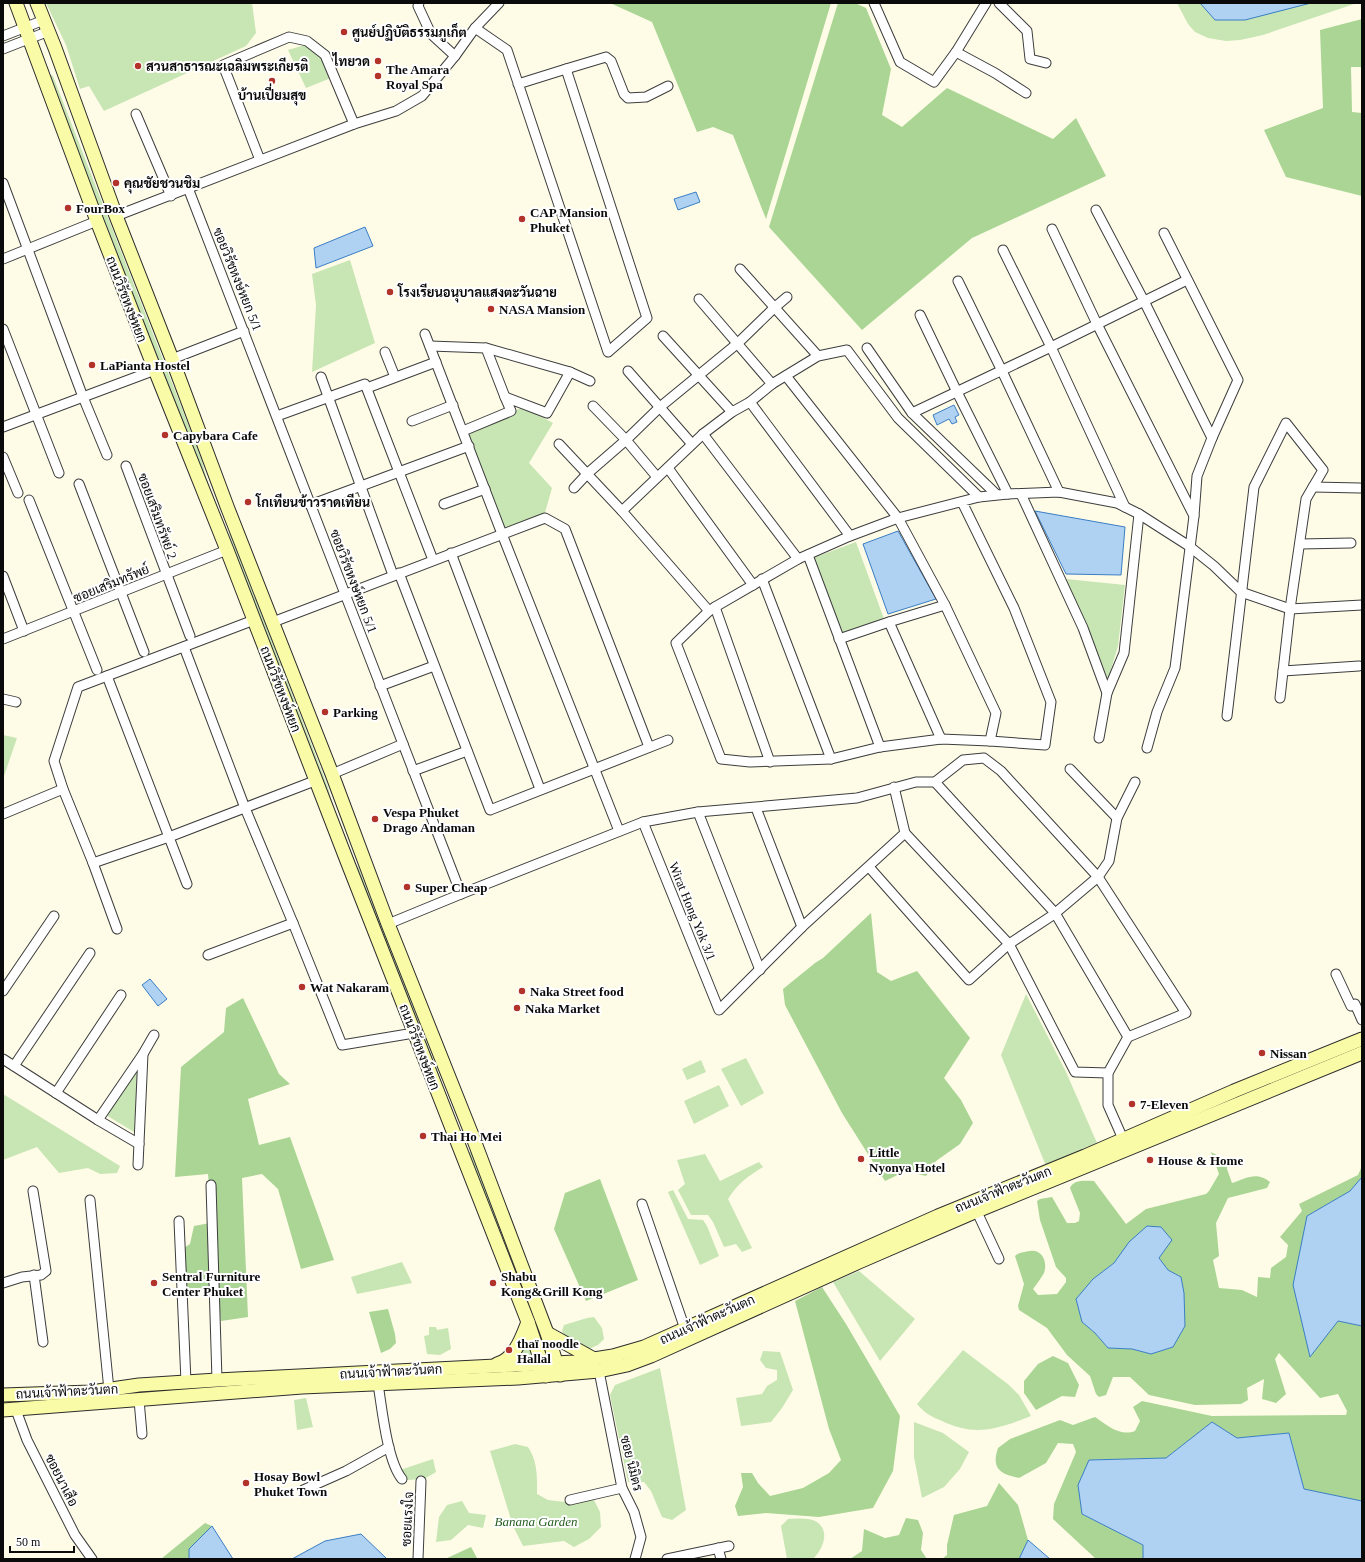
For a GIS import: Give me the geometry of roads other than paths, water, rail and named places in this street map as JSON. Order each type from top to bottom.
[{"type":"main road","name":"ถนนวิรัชหงษ์หยก","points":[[16,3],[154,370],[227,550],[347,862],[528,1322],[544,1370]]},
{"type":"main road","name":"ถนนวิรัชหงษ์หยก","points":[[37,3],[116,216],[172,358],[228,509],[332,774],[388,924],[472,1135],[547,1333],[559,1369]]},
{"type":"main road","points":[[213,515],[228,509]]},
{"type":"main road","points":[[347,862],[362,856]]},
{"type":"main road","name":"ถนนเจ้าฟ้าตะวันตก","points":[[596,1365],[613,1356],[644,1347],[938,1216],[1248,1085],[1362,1039]]},
{"type":"main road","name":"ถนนเจ้าฟ้าตะวันตก","points":[[10,1410],[302,1387],[378,1384],[596,1365],[627,1365],[651,1356],[859,1262],[1362,1053]]},
{"type":"main road","points":[[457,1142],[472,1135]]},
{"type":"main road","points":[[490,1366],[501,1363],[511,1356],[521,1339],[528,1322]]},
{"type":"main road","points":[[547,1333],[596,1365]]},
{"type":"main road","name":"ถนนเจ้าฟ้าตะวันตก","points":[[3,1395],[109,1390],[139,1385],[217,1380],[490,1366],[544,1370]]},
{"type":"street","points":[[419,3],[418,6],[431,34],[455,56]]},
{"type":"street","points":[[116,216],[354,124],[396,111],[422,96],[455,56],[475,28],[499,3]]},
{"type":"street","points":[[874,3],[900,62],[934,82],[956,52],[986,3]]},
{"type":"street","points":[[999,3],[1027,31],[1030,59],[1046,63]]},
{"type":"street","points":[[3,36],[27,33],[46,26]]},
{"type":"street","points":[[3,49],[27,33],[46,26]]},
{"type":"street","points":[[475,28],[507,50],[608,352],[647,318],[566,69]]},
{"type":"street","points":[[260,160],[223,65],[289,37],[307,41],[325,54],[354,124]]},
{"type":"street","points":[[956,52],[995,72],[1026,94]]},
{"type":"street","points":[[518,84],[606,57],[611,61],[624,94],[628,98],[646,97],[668,86]]},
{"type":"street","points":[[136,114],[171,196]]},
{"type":"street","points":[[3,183],[83,397],[107,455]]},
{"type":"street","name":"ซอยวิรัชหงษ์หยก 5/1","points":[[188,188],[461,894]]},
{"type":"street","points":[[1096,210],[1144,301],[1212,438]]},
{"type":"street","points":[[3,259],[97,221]]},
{"type":"street","points":[[1052,229],[1097,324],[1194,516]]},
{"type":"street","points":[[1147,748],[1157,712],[1175,668],[1189,546],[1194,516],[1197,476],[1238,380],[1164,233]]},
{"type":"street","points":[[1003,250],[1051,347],[1125,507]]},
{"type":"street","points":[[740,269],[818,356]]},
{"type":"street","points":[[912,413],[1002,371],[1187,280]]},
{"type":"street","points":[[958,281],[1059,492]]},
{"type":"street","points":[[574,488],[588,473],[626,440],[660,407],[738,344],[787,297]]},
{"type":"street","points":[[699,299],[772,384]]},
{"type":"street","points":[[920,315],[1008,494]]},
{"type":"street","points":[[3,329],[59,473]]},
{"type":"street","points":[[172,358],[244,331]]},
{"type":"street","points":[[425,334],[469,446],[484,489],[619,832]]},
{"type":"street","points":[[663,336],[732,412]]},
{"type":"street","points":[[430,346],[486,348],[570,372],[590,382]]},
{"type":"street","points":[[463,431],[511,411],[486,348]]},
{"type":"street","points":[[867,348],[912,413],[996,494]]},
{"type":"street","points":[[622,511],[703,434],[732,412],[750,402],[772,384],[818,356],[847,350],[898,418],[979,497]]},
{"type":"street","points":[[385,352],[395,377]]},
{"type":"street","points":[[367,388],[436,362]]},
{"type":"street","points":[[3,427],[154,370]]},
{"type":"street","points":[[628,371],[692,444]]},
{"type":"street","points":[[505,397],[548,413],[570,372]]},
{"type":"street","points":[[786,376],[898,518],[945,605],[996,713],[990,741]]},
{"type":"street","points":[[321,377],[360,486],[434,666],[490,810],[540,789],[668,740]]},
{"type":"street","points":[[277,416],[365,384],[433,560]]},
{"type":"street","points":[[750,402],[850,536]]},
{"type":"street","points":[[412,422],[453,405]]},
{"type":"street","points":[[593,406],[626,440],[657,477]]},
{"type":"street","points":[[1227,716],[1254,487],[1286,423],[1323,470],[1306,499],[1290,609],[1280,698]]},
{"type":"street","points":[[703,434],[798,559]]},
{"type":"street","points":[[559,444],[588,473],[712,609],[770,762]]},
{"type":"street","points":[[310,505],[469,446]]},
{"type":"street","points":[[3,457],[18,493]]},
{"type":"street","name":"ซอยเสริมทรัพย์ 2","points":[[126,466],[190,636]]},
{"type":"street","points":[[668,468],[753,585]]},
{"type":"street","points":[[79,484],[144,652]]},
{"type":"street","points":[[1313,487],[1360,488]]},
{"type":"street","points":[[444,504],[484,489]]},
{"type":"street","points":[[962,502],[1014,608],[1051,702],[1045,745],[990,741],[941,740],[880,747],[831,759],[770,762],[720,760],[676,643],[712,609],[798,559],[850,536],[898,518],[979,497],[996,494],[1059,492],[1117,503],[1139,514],[1189,546],[1214,566],[1241,592],[1290,609],[1362,605]]},
{"type":"street","points":[[1021,494],[1083,628],[1107,693]]},
{"type":"street","points":[[29,500],[98,670]]},
{"type":"street","points":[[1099,738],[1107,693],[1124,653],[1139,514]]},
{"type":"street","points":[[273,622],[545,518],[564,529],[649,748]]},
{"type":"street","points":[[1300,544],[1352,543]]},
{"type":"street","name":"ซอยเสริมทรัพย์","points":[[3,639],[75,612],[227,550]]},
{"type":"street","points":[[451,553],[540,789]]},
{"type":"street","points":[[808,555],[880,747]]},
{"type":"street","points":[[3,576],[24,631]]},
{"type":"street","points":[[762,579],[831,759]]},
{"type":"street","points":[[839,639],[945,605]]},
{"type":"street","points":[[117,930],[63,789],[54,761],[78,687],[254,620]]},
{"type":"street","points":[[889,622],[941,740]]},
{"type":"street","points":[[184,647],[245,808],[342,1045],[414,1033]]},
{"type":"street","points":[[380,686],[434,666]]},
{"type":"street","points":[[1283,671],[1359,666]]},
{"type":"street","points":[[107,676],[187,884]]},
{"type":"street","points":[[3,699],[16,702]]},
{"type":"street","points":[[332,774],[403,744]]},
{"type":"street","points":[[413,770],[467,751]]},
{"type":"street","points":[[388,924],[643,822],[698,812],[857,798],[916,782],[935,782],[963,760],[984,758],[1001,772],[1098,877],[1186,1013],[1128,1037],[1108,1073],[1108,1105],[1122,1139]]},
{"type":"street","points":[[1070,769],[1116,818]]},
{"type":"street","points":[[93,864],[170,837],[316,780]]},
{"type":"street","points":[[935,782],[1055,913],[1128,1037]]},
{"type":"street","points":[[869,867],[968,980],[1009,944],[1055,913],[1098,877],[1109,860],[1116,818],[1135,782]]},
{"type":"street","points":[[894,787],[905,833],[1009,944],[1075,1072],[1108,1073]]},
{"type":"street","points":[[3,814],[63,789]]},
{"type":"street","points":[[756,808],[802,927]]},
{"type":"street","points":[[698,812],[760,970],[802,927],[905,833]]},
{"type":"street","name":"Wirat Hong Yok 3/1","points":[[643,822],[719,1010],[760,970]]},
{"type":"street","points":[[3,991],[54,916]]},
{"type":"street","points":[[208,955],[293,923]]},
{"type":"street","points":[[14,1066],[90,953]]},
{"type":"street","points":[[1336,974],[1351,1006],[1356,1004],[1362,1020]]},
{"type":"street","points":[[56,1093],[121,995]]},
{"type":"street","points":[[98,1120],[143,1054],[154,1035]]},
{"type":"street","points":[[138,1166],[143,1054]]},
{"type":"street","points":[[3,1059],[98,1120],[139,1144]]},
{"type":"street","points":[[211,1185],[217,1380]]},
{"type":"street","points":[[3,1283],[43,1274],[46,1269],[34,1191]]},
{"type":"street","points":[[90,1200],[109,1390]]},
{"type":"street","points":[[642,1204],[685,1329]]},
{"type":"street","points":[[977,1212],[999,1259]]},
{"type":"street","points":[[179,1221],[186,1382]]},
{"type":"street","points":[[34,1275],[44,1342]]},
{"type":"street","name":"ซอย นิมิตร","points":[[596,1365],[622,1488],[634,1512],[641,1537],[635,1559]]},
{"type":"street","points":[[378,1384],[389,1447],[398,1475],[402,1479]]},
{"type":"street","points":[[139,1400],[142,1434]]},
{"type":"street","name":"ซอยนาเสือ","points":[[10,1410],[27,1440],[75,1535],[92,1559]]},
{"type":"street","points":[[303,1490],[346,1471],[389,1447]]},
{"type":"street","name":"ซอยแรงใจ","points":[[418,1559],[421,1481]]},
{"type":"street","points":[[570,1500],[622,1488]]},
{"type":"street","points":[[671,1559],[729,1546]]},
{"type":"street","points":[[718,1548],[720,1559]]},
{"type":"water","points":[[1200,3],[1311,3],[1245,20],[1215,20]]},
{"type":"water","points":[[696,192],[700,202],[678,210],[674,199]]},
{"type":"water","points":[[365,227],[373,246],[316,268],[314,248]]},
{"type":"water","points":[[954,405],[959,415],[955,417],[957,422],[952,424],[949,419],[937,425],[933,415]]},
{"type":"water","points":[[1035,511],[1125,527],[1121,575],[1066,574]]},
{"type":"water","points":[[898,531],[936,599],[888,614],[863,544]]},
{"type":"water","points":[[150,979],[167,999],[158,1006],[142,985]]},
{"type":"water","points":[[1362,1177],[1362,1326],[1338,1321],[1310,1357],[1293,1285],[1307,1216],[1350,1191]]},
{"type":"water","points":[[1147,1226],[1161,1227],[1172,1240],[1159,1258],[1168,1270],[1181,1277],[1184,1293],[1185,1326],[1173,1347],[1151,1354],[1132,1349],[1108,1348],[1095,1333],[1082,1322],[1076,1299],[1093,1279],[1114,1263],[1129,1242]]},
{"type":"water","points":[[1212,1422],[1237,1438],[1289,1433],[1304,1489],[1362,1501],[1362,1559],[1143,1559],[1143,1545],[1082,1514],[1078,1485],[1089,1460],[1166,1458]]},
{"type":"water","points":[[212,1526],[233,1559],[189,1559],[189,1549]]},
{"type":"water","points":[[361,1534],[387,1559],[292,1559],[325,1541]]},
{"type":"water","points":[[1028,1540],[1050,1559],[1019,1559]]},
{"type":"place","name":"ศูนย์ปฏิบัติธรรมภูเก็ต","points":[[344,32]]},
{"type":"place","name":"ไทยวด","points":[[378,61]]},
{"type":"place","name":"สวนสาธารณะเฉลิมพระเกียรติ","points":[[138,66]]},
{"type":"place","name":"The Amara Royal Spa","points":[[378,76]]},
{"type":"place","name":"บ้านเปี่ยมสุข","points":[[272,81]]},
{"type":"place","name":"คุณชัยชวนชิม","points":[[116,183]]},
{"type":"place","name":"FourBox","points":[[68,208]]},
{"type":"place","name":"CAP Mansion Phuket","points":[[522,219]]},
{"type":"place","name":"โรงเรียนอนุบาลแสงตะวันฉาย","points":[[390,292]]},
{"type":"place","name":"NASA Mansion","points":[[491,309]]},
{"type":"place","name":"LaPianta Hostel","points":[[92,365]]},
{"type":"place","name":"Capybara Cafe","points":[[165,435]]},
{"type":"place","name":"โกเทียนข้าวราดเทียน","points":[[248,502]]},
{"type":"place","name":"Parking","points":[[325,712]]},
{"type":"place","name":"Vespa Phuket Drago Andaman","points":[[375,819]]},
{"type":"place","name":"Super Cheap","points":[[407,887]]},
{"type":"place","name":"Wat Nakaram","points":[[302,987]]},
{"type":"place","name":"Naka Street food","points":[[522,991]]},
{"type":"place","name":"Naka Market","points":[[517,1008]]},
{"type":"place","name":"Nissan","points":[[1262,1053]]},
{"type":"place","name":"7-Eleven","points":[[1132,1104]]},
{"type":"place","name":"Thai Ho Mei","points":[[423,1136]]},
{"type":"place","name":"Little Nyonya Hotel","points":[[861,1159]]},
{"type":"place","name":"House & Home","points":[[1150,1160]]},
{"type":"place","name":"Sentral Furniture Center Phuket","points":[[154,1283]]},
{"type":"place","name":"Shabu Kong&Grill Kong","points":[[493,1283]]},
{"type":"place","name":"thaï noodle Hallal","points":[[509,1350]]},
{"type":"place","name":"Hosay Bowl Phuket Town","points":[[246,1483]]},
{"type":"park label","name":"Banana Garden","points":[[536,1521]]}]
